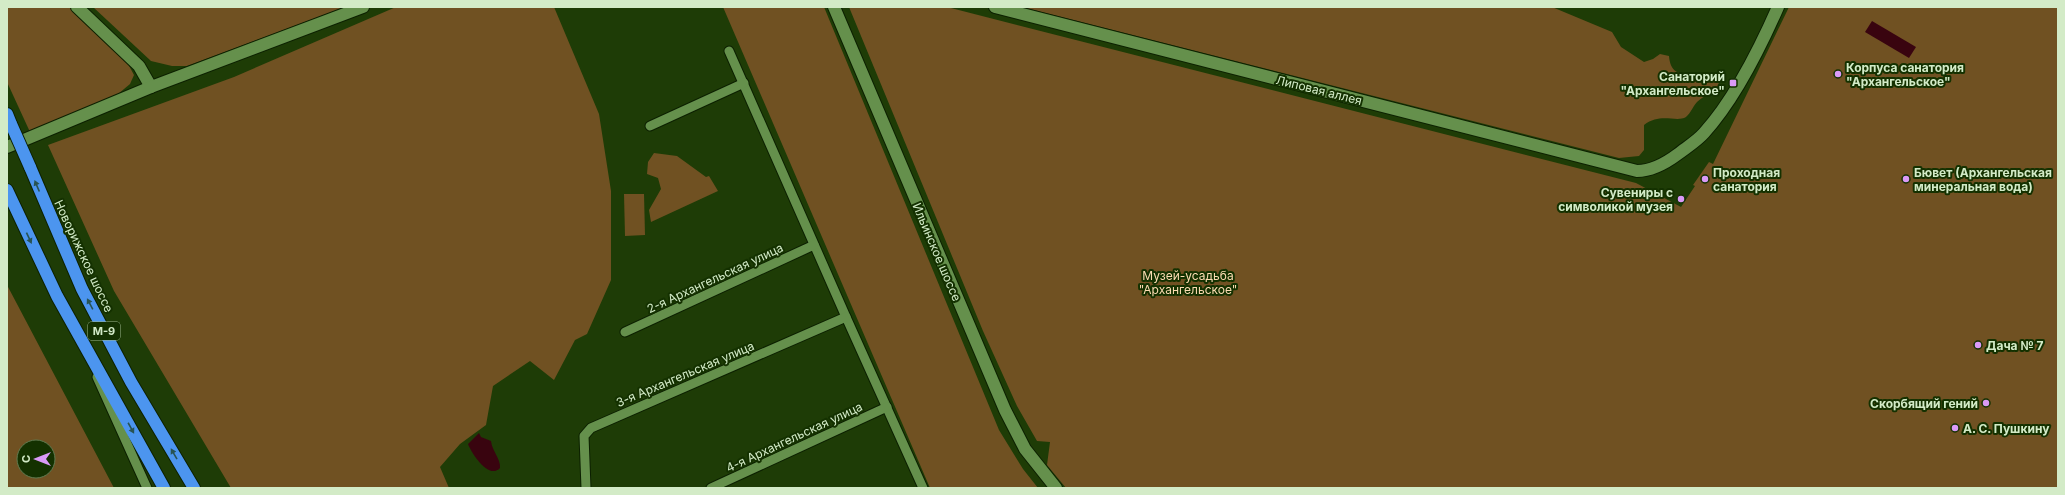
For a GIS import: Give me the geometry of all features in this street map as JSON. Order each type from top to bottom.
[{"type":"highway","name":"Новорижское шоссе","points":[[9,118],[82,289],[131,382],[194,488]]},
{"type":"highway","name":"М-9","points":[[7,190],[57,296],[164,488]]},
{"type":"street","points":[[77,7],[139,66],[151,87]]},
{"type":"street","points":[[7,147],[151,87],[363,7]]},
{"type":"street","name":"Ильинское шоссе","points":[[834,7],[1005,410],[1025,449],[1056,488]]},
{"type":"street","name":"Липовая аллея","points":[[995,7],[1621,167],[1644,171],[1667,162],[1704,134],[1716,119],[1745,72],[1764,38],[1778,7]]},
{"type":"street","points":[[729,51],[923,488]]},
{"type":"street","points":[[650,126],[744,83]]},
{"type":"street","name":"2-я Архангельская улица","points":[[625,332],[814,245]]},
{"type":"street","name":"3-я Архангельская улица","points":[[586,488],[584,436],[591,428],[846,317]]},
{"type":"street","points":[[78,333],[147,488]]},
{"type":"street","name":"4-я Архангельская улица","points":[[711,488],[887,407]]},
{"type":"green space","points":[[7,7],[69,7],[127,62],[134,75],[130,84],[118,94],[30,132],[7,82]]},
{"type":"green space","points":[[93,7],[345,7],[187,66],[172,66],[151,61]]},
{"type":"green space","points":[[396,7],[554,7],[599,114],[611,191],[611,280],[587,334],[575,340],[554,380],[530,361],[493,386],[486,425],[460,444],[440,467],[449,488],[231,488],[114,291],[48,145],[234,77]]},
{"type":"green space","points":[[723,7],[824,7],[999,430],[1023,469],[1038,488],[930,488]]},
{"type":"green space","name":"Музей-усадьба \"Архангельское\"","points":[[849,7],[947,7],[1636,183],[1681,207],[1695,186],[1693,185],[1709,162],[1713,164],[1789,7],[2058,7],[2058,488],[1066,488],[1047,465],[1050,442],[1037,441],[1017,406],[983,331]]},
{"type":"green space","points":[[1022,7],[1552,7],[1612,32],[1621,47],[1644,62],[1653,59],[1660,54],[1669,56],[1674,70],[1678,73],[1690,75],[1710,75],[1719,80],[1718,88],[1697,102],[1686,117],[1682,119],[1656,119],[1644,125],[1644,150],[1639,156],[1619,158]]},
{"type":"green space","points":[[654,153],[677,156],[706,177],[709,176],[718,191],[651,222],[649,210],[661,189],[658,178],[647,174],[648,162]]},
{"type":"green space","points":[[624,194],[644,194],[645,235],[625,236]]},
{"type":"green space","points":[[7,285],[114,488],[7,488]]},
{"type":"shaded area","points":[[1872,21],[1916,47],[1909,58],[1865,32]]},
{"type":"shaded area","points":[[479,433],[481,437],[491,441],[500,465],[500,468],[496,471],[491,471],[481,464],[473,454],[468,444]]},
{"type":"place","name":"Корпуса санатория \"Архангельское\"","points":[[1838,74]]},
{"type":"place","name":"Санаторий \"Архангельское\"","points":[[1733,83]]},
{"type":"place","name":"Проходная санатория","points":[[1705,179]]},
{"type":"place","name":"Бювет (Архангельская минеральная вода)","points":[[1906,179]]},
{"type":"place","name":"Сувениры с символикой музея","points":[[1681,199]]},
{"type":"place","name":"Дача № 7","points":[[1978,345]]},
{"type":"place","name":"Скорбящий гений","points":[[1986,403]]},
{"type":"place","name":"А. С. Пушкину","points":[[1955,428]]}]
